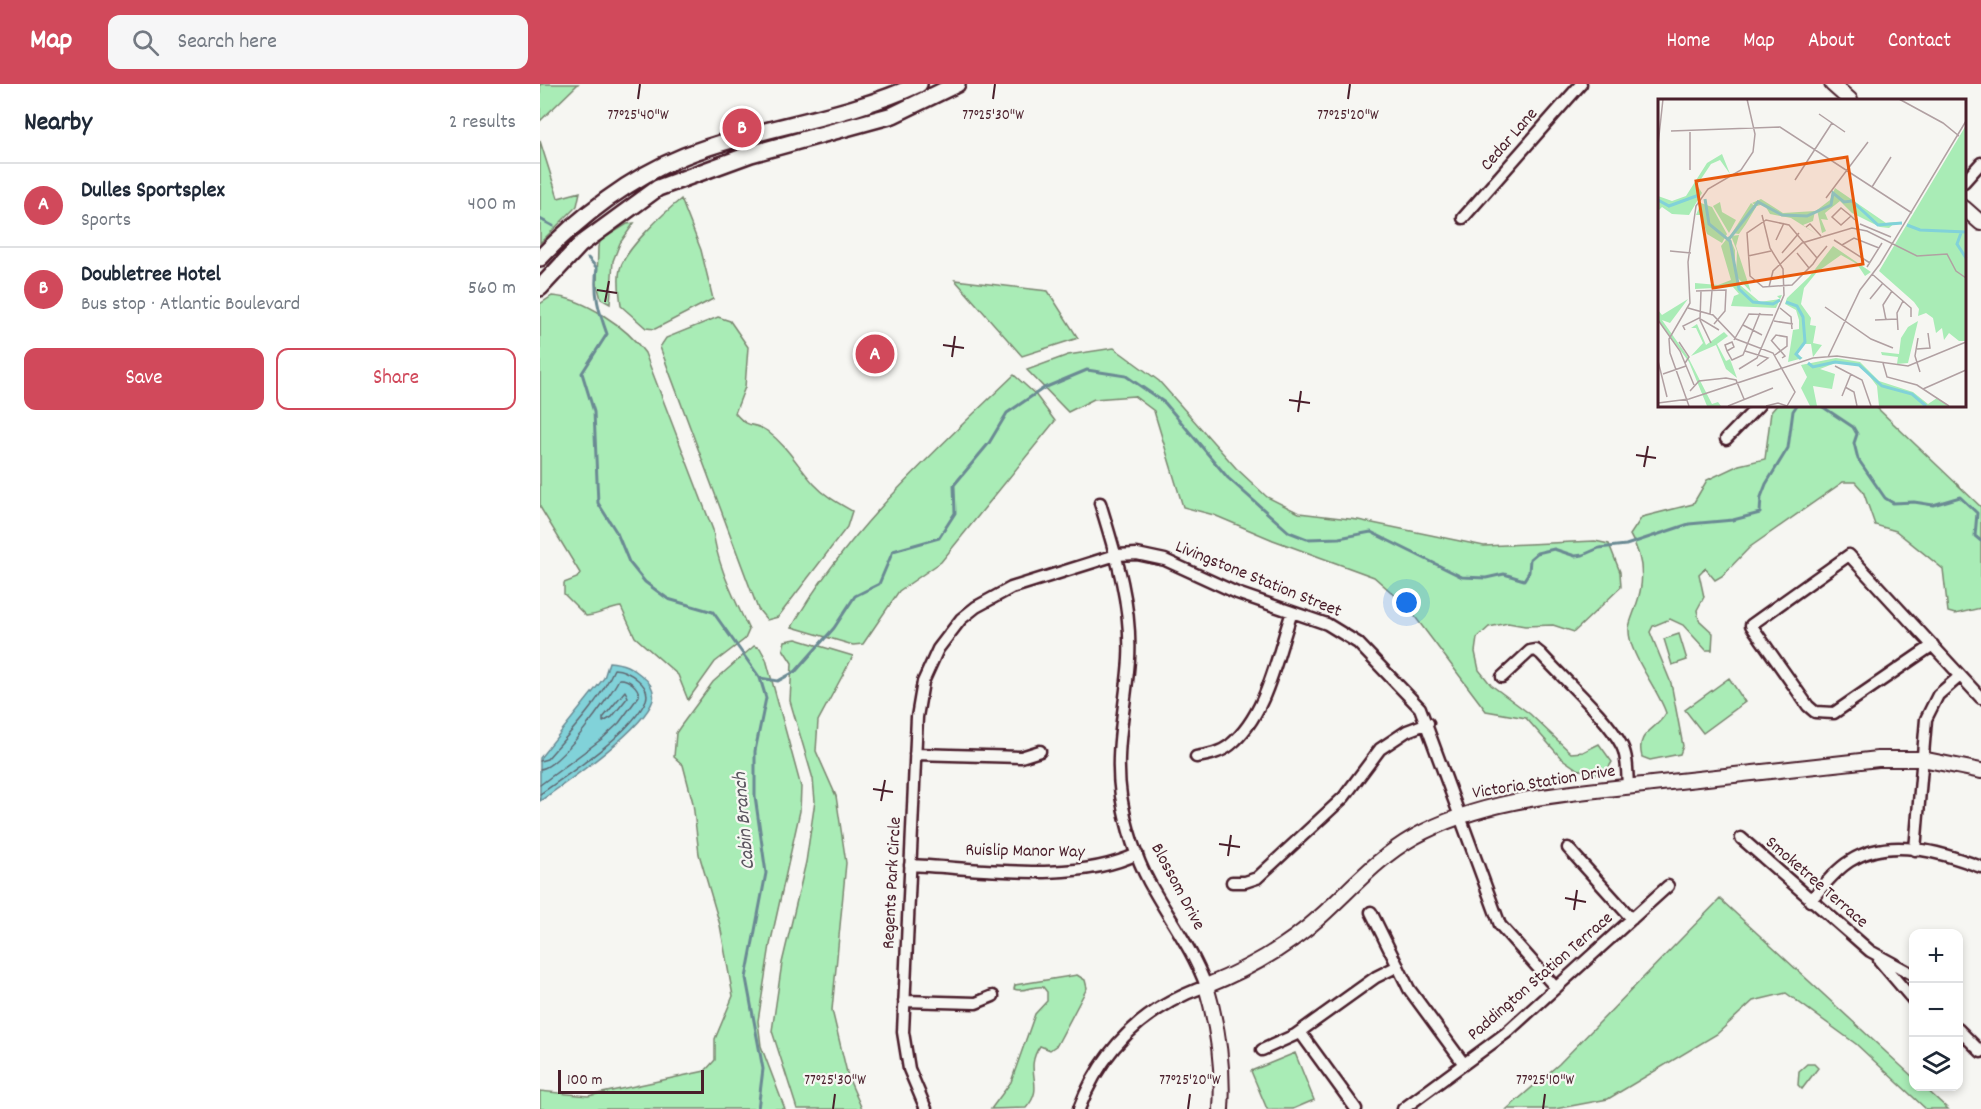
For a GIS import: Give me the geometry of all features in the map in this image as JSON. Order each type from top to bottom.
[{"type":"main road","points":[[540,258],[560,237],[591,213],[638,180],[683,156],[872,103],[919,84]]},
{"type":"main road","points":[[540,288],[580,245],[658,188],[751,154],[893,115],[957,84]]},
{"type":"street","name":"Cedar Lane","points":[[1463,218],[1581,84]]},
{"type":"street","points":[[1832,84],[1849,99]]},
{"type":"street","points":[[1966,181],[1981,163]]},
{"type":"street","points":[[1966,209],[1981,224]]},
{"type":"street","points":[[1726,439],[1759,406]]},
{"type":"street","name":"Blossom Drive","points":[[1100,503],[1123,582],[1129,632],[1127,677],[1120,721],[1118,770],[1127,824],[1148,880],[1195,960],[1206,986],[1219,1038],[1222,1063],[1221,1109]]},
{"type":"street","name":"Livingstone Station Street","points":[[1116,555],[1137,554],[1165,560],[1237,593],[1328,624],[1358,644],[1411,696],[1428,723],[1500,925],[1556,988]]},
{"type":"street","name":"Regents Park Circle","points":[[926,1109],[915,1088],[905,1051],[904,1001],[915,754],[919,701],[923,682],[938,649],[961,619],[993,596],[1011,588],[1116,555]]},
{"type":"street","points":[[1933,645],[1834,713],[1825,714],[1815,712],[1808,706],[1752,625],[1849,555],[1933,645],[1981,698]]},
{"type":"street","points":[[1196,757],[1214,754],[1230,746],[1254,715],[1262,699],[1292,612]]},
{"type":"street","points":[[1502,677],[1530,651],[1536,650],[1541,654],[1611,730],[1622,746],[1626,758],[1628,787]]},
{"type":"street","points":[[1915,850],[1922,759],[1930,708],[1938,695],[1960,676]]},
{"type":"street","points":[[1232,882],[1245,882],[1257,878],[1344,797],[1380,749],[1407,730],[1428,723]]},
{"type":"street","points":[[915,754],[1021,758],[1040,751]]},
{"type":"street","name":"Victoria Station Drive","points":[[1079,1109],[1096,1071],[1121,1038],[1154,1010],[1275,952],[1322,916],[1355,882],[1386,855],[1414,837],[1461,816],[1509,803],[1878,759],[1922,759],[1981,771]]},
{"type":"street","name":"Smoketree Terrace","points":[[1741,838],[1810,901],[1870,951],[1909,995]]},
{"type":"street","points":[[1568,848],[1632,919]]},
{"type":"street","points":[[1810,901],[1838,870],[1863,855],[1890,849],[1915,850],[1958,858],[1981,867]]},
{"type":"street","name":"Ruislip Manor Way","points":[[910,865],[1071,872],[1106,867],[1137,854]]},
{"type":"street","name":"Paddington Station Terrace","points":[[1403,1109],[1506,1033],[1668,886]]},
{"type":"street","points":[[1371,912],[1409,989],[1464,1064]]},
{"type":"street","name":"Smoketree Terrace","points":[[1870,951],[1909,972]]},
{"type":"street","points":[[1262,1050],[1300,1032],[1377,977],[1398,966]]},
{"type":"street","points":[[904,1001],[976,1003],[993,996]]},
{"type":"street","points":[[1300,1032],[1356,1109]]},
{"type":"street","points":[[1963,1035],[1981,1052]]},
{"type":"green space","points":[[540,84],[578,84],[540,121]]},
{"type":"green space","points":[[540,141],[558,198],[580,192],[577,206],[540,243]]},
{"type":"green space","points":[[681,199],[701,250],[713,299],[655,329],[646,328],[621,306],[620,269],[637,241]]},
{"type":"green space","points":[[634,223],[620,243],[613,261],[610,304],[601,299],[597,284],[598,247],[601,240],[627,224]]},
{"type":"green space","points":[[955,280],[1048,291],[1078,338],[1022,356]]},
{"type":"green space","points":[[552,296],[578,302],[591,308],[627,333],[645,353],[713,530],[722,569],[749,630],[745,639],[715,662],[688,700],[678,675],[635,637],[621,607],[586,616],[564,594],[564,583],[577,578],[580,573],[540,507],[540,304]]},
{"type":"green space","points":[[718,317],[730,321],[748,347],[745,387],[735,413],[744,422],[763,428],[774,437],[818,488],[852,511],[847,527],[778,617],[767,620],[758,609],[660,347],[666,338]]},
{"type":"green space","points":[[1114,348],[1159,381],[1236,468],[1267,497],[1299,513],[1358,520],[1484,546],[1595,541],[1609,544],[1620,572],[1621,587],[1574,632],[1553,625],[1525,626],[1508,623],[1489,627],[1477,638],[1475,652],[1479,670],[1491,685],[1530,714],[1571,753],[1583,752],[1599,744],[1612,762],[1606,772],[1594,774],[1577,769],[1561,758],[1526,718],[1486,711],[1407,606],[1374,577],[1273,540],[1214,515],[1183,507],[1154,411],[1134,396],[1094,399],[1068,412],[1027,370],[1068,355]]},
{"type":"green space","points":[[1014,375],[1035,394],[1055,421],[941,562],[899,591],[863,644],[853,645],[792,627],[814,591],[865,525],[923,463]]},
{"type":"green space","points":[[1776,406],[1875,406],[1981,507],[1981,608],[1955,614],[1948,612],[1943,569],[1896,531],[1875,525],[1863,491],[1855,482],[1843,482],[1750,547],[1722,576],[1715,580],[1705,568],[1699,574],[1704,597],[1697,610],[1699,620],[1713,633],[1712,650],[1706,650],[1683,625],[1670,619],[1653,626],[1650,632],[1671,683],[1683,746],[1680,754],[1650,760],[1642,757],[1641,748],[1644,736],[1666,713],[1638,659],[1630,638],[1629,628],[1639,597],[1642,570],[1638,552],[1630,535],[1642,517],[1693,504],[1707,480],[1739,465],[1765,459],[1771,412]]},
{"type":"green space","points":[[1679,634],[1687,660],[1672,665],[1664,639]]},
{"type":"green space","points":[[796,639],[853,656],[818,721],[816,751],[836,796],[846,863],[832,1010],[848,1077],[862,1109],[797,1109],[772,1031],[782,963],[806,862],[815,801],[813,779],[790,701],[792,663],[783,649],[785,641]]},
{"type":"green space","points":[[754,646],[760,648],[766,659],[801,787],[800,811],[770,945],[758,1021],[761,1046],[785,1109],[540,1109],[540,1091],[588,1096],[705,1071],[715,1060],[715,1039],[733,996],[720,925],[699,854],[693,803],[683,765],[674,757],[676,733],[713,682]]},
{"type":"green space","points":[[1729,678],[1745,702],[1703,733],[1685,710]]},
{"type":"green space","points":[[1720,899],[1909,1073],[1909,1091],[1928,1091],[1948,1109],[1926,1109],[1856,1044],[1786,993],[1753,1001],[1717,1034],[1608,1099],[1555,1109],[1507,1109],[1559,1064]]},
{"type":"green space","points":[[1077,975],[1085,980],[1087,988],[1057,1045],[1050,1050],[1040,1046],[1035,1055],[1033,1071],[1035,1092],[1032,1100],[1026,1108],[991,1109],[1011,1082],[1035,1014],[1047,1001],[1047,992],[1043,987],[1017,990],[1014,989],[1015,985]]},
{"type":"green space","points":[[1295,1053],[1314,1100],[1293,1109],[1267,1109],[1251,1071]]},
{"type":"green space","points":[[1807,1064],[1814,1064],[1818,1068],[1802,1089],[1798,1085],[1799,1071]]},
{"type":"water","points":[[609,662],[627,666],[645,678],[653,690],[653,700],[647,712],[620,740],[540,801],[540,758],[604,678]]},
{"type":"waterway","name":"Cabin Branch","points":[[540,219],[553,226]]},
{"type":"waterway","name":"Cabin Branch","points":[[588,258],[597,268],[598,302],[607,334],[582,373],[594,412],[598,503],[617,533],[629,562],[645,582],[668,599],[713,612],[760,678],[766,698],[755,751],[755,796],[766,873],[746,978],[763,1069],[758,1109]]},
{"type":"waterway","points":[[760,678],[778,681],[796,671],[834,628],[855,596],[879,584],[893,551],[939,538],[955,513],[954,485],[989,443],[1007,413],[1044,388],[1087,370],[1126,376],[1165,403],[1228,478],[1289,532],[1307,539],[1339,538],[1371,532],[1462,577],[1486,578],[1504,574],[1524,580],[1529,572],[1530,559],[1537,553],[1554,549],[1575,556],[1583,555],[1599,548],[1626,545],[1689,524],[1733,520],[1760,513],[1761,497],[1766,484],[1788,448],[1793,411],[1796,406]]},
{"type":"waterway","points":[[1822,406],[1853,427],[1857,434],[1854,443],[1858,459],[1885,498],[1893,503],[1914,502],[1933,505],[1960,497],[1977,513],[1975,536],[1981,541]]},
{"type":"place","name":"Doubletree Hotel","points":[[742,128]]},
{"type":"place","name":"Dulles Sportsplex","points":[[875,354]]}]
